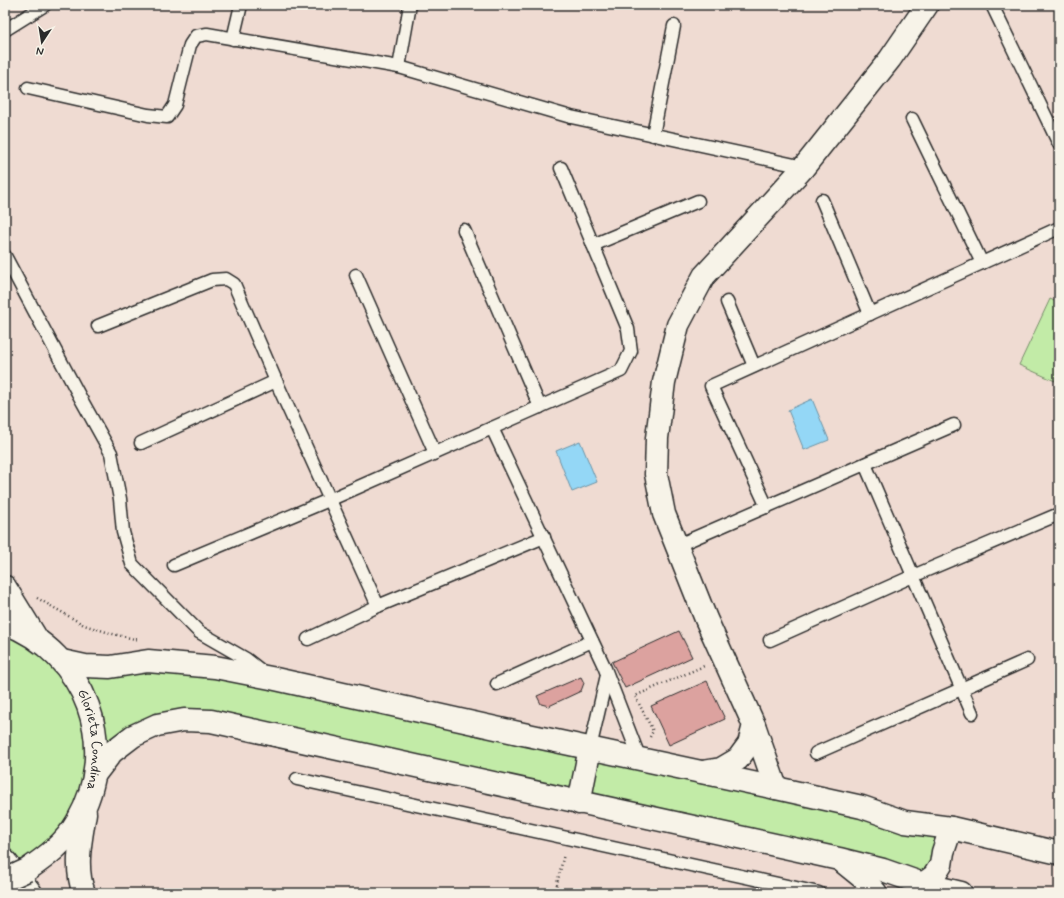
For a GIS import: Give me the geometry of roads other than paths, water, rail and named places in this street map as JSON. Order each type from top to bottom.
[{"type":"main road","points":[[776,788],[754,725],[723,658],[664,514],[656,474],[657,438],[664,382],[678,325],[704,276],[804,167],[890,59],[927,5]]},
{"type":"main road","points":[[5,587],[38,640]]},
{"type":"main road","name":"Glorieta Condina","points":[[5,623],[18,628],[38,640],[62,661],[73,675],[82,689],[93,722],[96,739],[95,774],[87,802],[76,823],[63,841],[46,857],[27,870],[5,880]]},
{"type":"main road","points":[[62,661],[85,666],[110,667],[148,661],[215,667],[862,807],[905,822],[951,828],[1048,850],[1059,854]]},
{"type":"main road","points":[[95,774],[112,752],[133,736],[157,725],[184,720],[210,721],[839,859],[883,870],[921,888],[961,893]]},
{"type":"main road","points":[[702,772],[721,769],[738,759],[749,744],[754,725]]},
{"type":"main road","points":[[579,803],[590,748]]},
{"type":"main road","points":[[84,893],[78,868],[80,843],[87,802]]},
{"type":"main road","points":[[921,888],[934,876],[941,865],[943,852],[951,828]]},
{"type":"main road","points":[[839,859],[864,878],[876,893]]},
{"type":"main road","points":[[5,861],[31,893]]},
{"type":"lane","points":[[5,30],[45,5]]},
{"type":"lane","points":[[233,38],[241,5]]},
{"type":"lane","points":[[399,67],[410,5]]},
{"type":"lane","points":[[992,5],[1059,144]]},
{"type":"lane","points":[[653,135],[674,26]]},
{"type":"lane","points":[[28,88],[148,116],[167,118],[175,105],[190,45],[196,36],[208,34],[399,67],[572,117],[804,167]]},
{"type":"lane","points":[[912,119],[982,263]]},
{"type":"lane","points":[[174,565],[329,500],[621,371],[631,351],[628,329],[561,168]]},
{"type":"lane","points":[[822,200],[870,314]]},
{"type":"lane","points":[[593,246],[698,201]]},
{"type":"lane","points":[[767,506],[711,386],[1059,228]]},
{"type":"lane","points":[[464,230],[540,407]]},
{"type":"lane","points":[[5,256],[81,400],[111,453],[120,499],[123,532],[132,564],[199,632],[246,659],[271,678]]},
{"type":"lane","points":[[356,275],[435,453]]},
{"type":"lane","points":[[98,326],[212,280],[226,278],[234,284],[329,500],[378,606]]},
{"type":"lane","points":[[727,302],[754,366]]},
{"type":"lane","points":[[141,443],[276,381]]},
{"type":"lane","points":[[676,546],[954,426]]},
{"type":"lane","points":[[492,428],[604,666],[640,759]]},
{"type":"lane","points":[[865,464],[972,713]]},
{"type":"lane","points":[[770,640],[913,576],[1059,514]]},
{"type":"lane","points":[[308,639],[378,606],[544,537]]},
{"type":"lane","points":[[497,684],[592,641]]},
{"type":"lane","points":[[816,753],[1028,660]]},
{"type":"lane","points":[[590,748],[607,675]]},
{"type":"lane","points":[[297,779],[819,893]]},
{"type":"water","points":[[812,399],[829,440],[804,450],[788,410]]},
{"type":"water","points":[[580,441],[597,482],[572,492],[556,451]]}]
